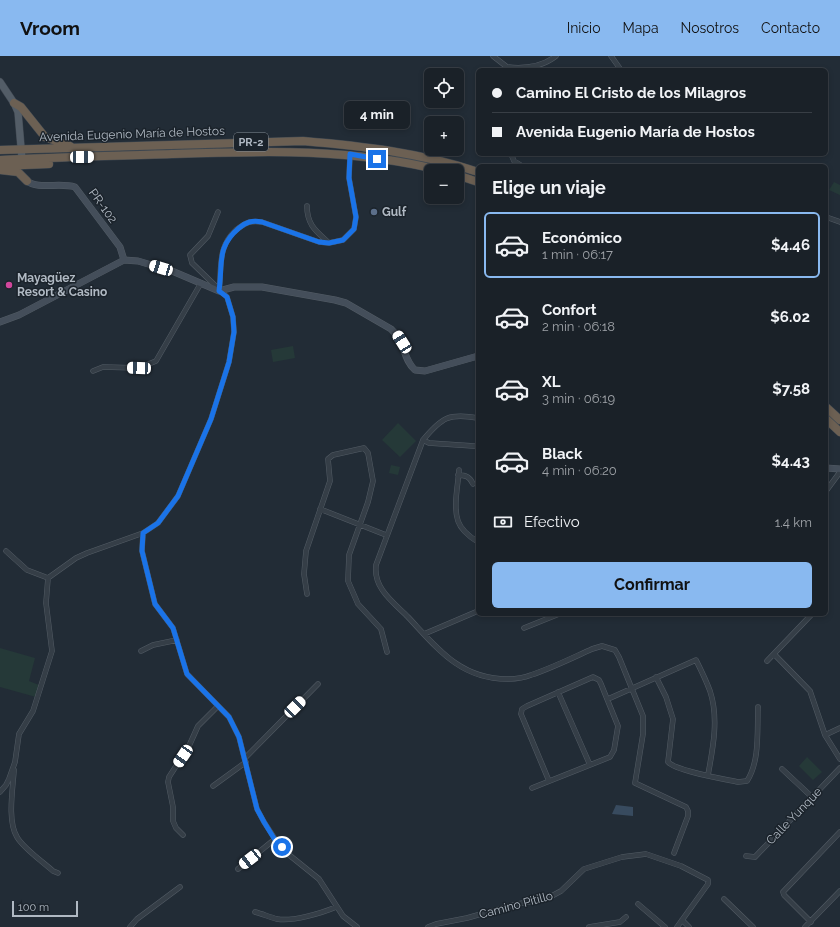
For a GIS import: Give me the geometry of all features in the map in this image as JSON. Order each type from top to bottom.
[{"type":"highway","points":[[14,103],[21,107],[45,137],[74,148]]},
{"type":"highway","name":"Avenida Eugenio María de Hostos","points":[[0,150],[303,141],[349,145],[421,156],[476,171]]},
{"type":"highway","name":"Avenida Eugenio María de Hostos","points":[[0,160],[255,151],[350,154],[424,167]]},
{"type":"highway","points":[[0,166],[107,160],[114,156]]},
{"type":"highway","points":[[27,181],[25,175],[28,170],[40,164]]},
{"type":"highway","points":[[0,170],[18,172],[27,181]]},
{"type":"highway","points":[[464,177],[476,181]]},
{"type":"highway","points":[[828,409],[840,420]]},
{"type":"highway","points":[[828,421],[840,432]]},
{"type":"main road","points":[[0,82],[14,103],[18,112],[22,159]]},
{"type":"street","points":[[493,56],[508,68],[532,67],[548,62],[556,56]]},
{"type":"street","points":[[611,56],[620,68]]},
{"type":"street","points":[[219,291],[221,279],[221,259],[225,244],[233,233],[245,222],[262,222],[319,242],[329,243],[343,240],[354,229],[356,217],[349,178],[350,154]]},
{"type":"street","points":[[513,156],[514,161],[519,164]]},
{"type":"street","name":"PR-102","points":[[27,181],[34,185],[68,185],[75,187],[120,247],[124,260]]},
{"type":"street","points":[[307,206],[307,215],[311,226],[329,243]]},
{"type":"street","points":[[58,874],[19,840],[14,831],[12,818],[15,762],[19,734],[33,711],[52,651],[46,603],[48,578],[76,558],[86,553],[143,533],[158,523],[178,496],[211,419],[229,362],[234,332],[233,317],[227,297],[219,291],[192,263],[190,255],[208,236],[218,212]]},
{"type":"street","points":[[828,218],[840,222]]},
{"type":"street","points":[[0,322],[19,315],[124,260],[138,261],[172,271],[219,291],[234,288],[262,287],[346,303],[397,334],[402,342],[408,363],[415,370],[425,371],[476,357]]},
{"type":"street","points":[[92,372],[103,367],[139,368],[156,361],[201,283]]},
{"type":"street","points":[[476,418],[462,415],[448,418],[437,424],[423,440],[386,535],[376,565],[376,579],[386,594],[445,656],[466,670],[481,676],[498,679],[513,679],[530,676],[592,649],[602,646],[615,650],[643,716],[644,724],[635,783],[686,807],[688,811],[688,816],[674,853]]},
{"type":"street","points":[[423,440],[429,443],[474,446]]},
{"type":"street","points":[[467,440],[468,446]]},
{"type":"street","points":[[307,594],[304,574],[306,551],[330,481],[328,459],[333,455],[364,448],[368,453],[373,481],[368,502],[349,555],[348,582],[358,604],[381,629],[386,650]]},
{"type":"street","points":[[828,468],[840,470],[828,488]]},
{"type":"street","points":[[473,484],[468,477],[458,472],[456,506],[458,522],[466,534],[476,541]]},
{"type":"street","points":[[320,509],[386,535]]},
{"type":"street","points":[[143,533],[142,551],[155,604],[173,628],[187,674],[229,717],[239,737],[257,809],[264,822],[275,840],[288,854],[319,879],[342,916],[356,927]]},
{"type":"street","points":[[6,551],[27,570],[48,578]]},
{"type":"street","points":[[424,634],[476,612]]},
{"type":"street","points":[[524,628],[551,616]]},
{"type":"street","points":[[767,661],[810,616]]},
{"type":"street","points":[[141,651],[153,645],[177,640]]},
{"type":"street","points":[[774,654],[810,691],[825,735],[840,759]]},
{"type":"street","points":[[608,699],[696,660],[710,692],[714,711],[714,743],[708,775]]},
{"type":"street","points":[[532,788],[610,757],[614,750],[618,726],[599,680],[593,677],[522,709],[521,714],[549,781]]},
{"type":"street","points":[[656,677],[666,697],[673,719],[668,762],[671,765],[681,769],[738,782],[746,781],[754,764],[757,742],[758,707]]},
{"type":"street","points":[[213,786],[245,760],[318,684]]},
{"type":"street","points":[[558,692],[590,765]]},
{"type":"street","points":[[183,836],[176,828],[174,821],[168,782],[169,777],[189,746],[198,726],[218,706]]},
{"type":"street","points":[[825,735],[840,728]]},
{"type":"street","points":[[0,792],[10,779],[15,762]]},
{"type":"street","name":"Calle Yunque","points":[[746,856],[755,857],[840,768]]},
{"type":"street","points":[[782,769],[812,798]]},
{"type":"street","points":[[811,922],[784,895],[783,892],[840,832]]},
{"type":"street","points":[[238,869],[275,840]]},
{"type":"street","name":"Camino Pitillo","points":[[428,927],[513,905],[548,898],[561,892],[584,869],[622,857],[646,854],[680,866],[708,880],[708,884],[682,920]]},
{"type":"street","points":[[130,927],[137,919],[180,887]]},
{"type":"street","points":[[806,927],[840,891]]},
{"type":"street","points":[[724,899],[753,927]]},
{"type":"street","points":[[638,904],[665,927]]},
{"type":"street","points":[[255,912],[278,919],[289,919],[321,913],[336,907]]},
{"type":"street","points":[[589,927],[620,922],[626,917]]},
{"type":"street","points":[[677,927],[682,920],[689,927]]},
{"type":"green space","points":[[834,182],[840,185],[840,195],[829,190]]},
{"type":"green space","points":[[293,346],[295,358],[273,362],[271,350]]},
{"type":"green space","points":[[398,423],[416,441],[400,457],[382,440]]},
{"type":"green space","points":[[391,465],[400,467],[398,475],[389,473]]},
{"type":"green space","points":[[0,648],[35,658],[29,681],[39,685],[36,697],[0,687]]},
{"type":"green space","points":[[807,757],[822,772],[813,780],[799,766]]},
{"type":"water","points":[[616,805],[633,807],[633,816],[612,814]]},
{"type":"place","name":"Gulf","points":[[374,212]]},
{"type":"place","name":"Mayagüez Resort & Casino","points":[[9,285]]},
{"type":"route","points":[[282,847],[275,840],[257,809],[239,737],[229,717],[187,674],[173,628],[155,604],[146,573],[142,551],[142,540],[143,533],[158,523],[178,496],[211,419],[229,362],[234,332],[233,317],[227,297],[219,291],[221,279],[221,259],[225,244],[233,233],[245,222],[254,221],[262,222],[319,242],[329,243],[343,240],[354,229],[356,217],[349,178],[350,154],[377,159]]}]
